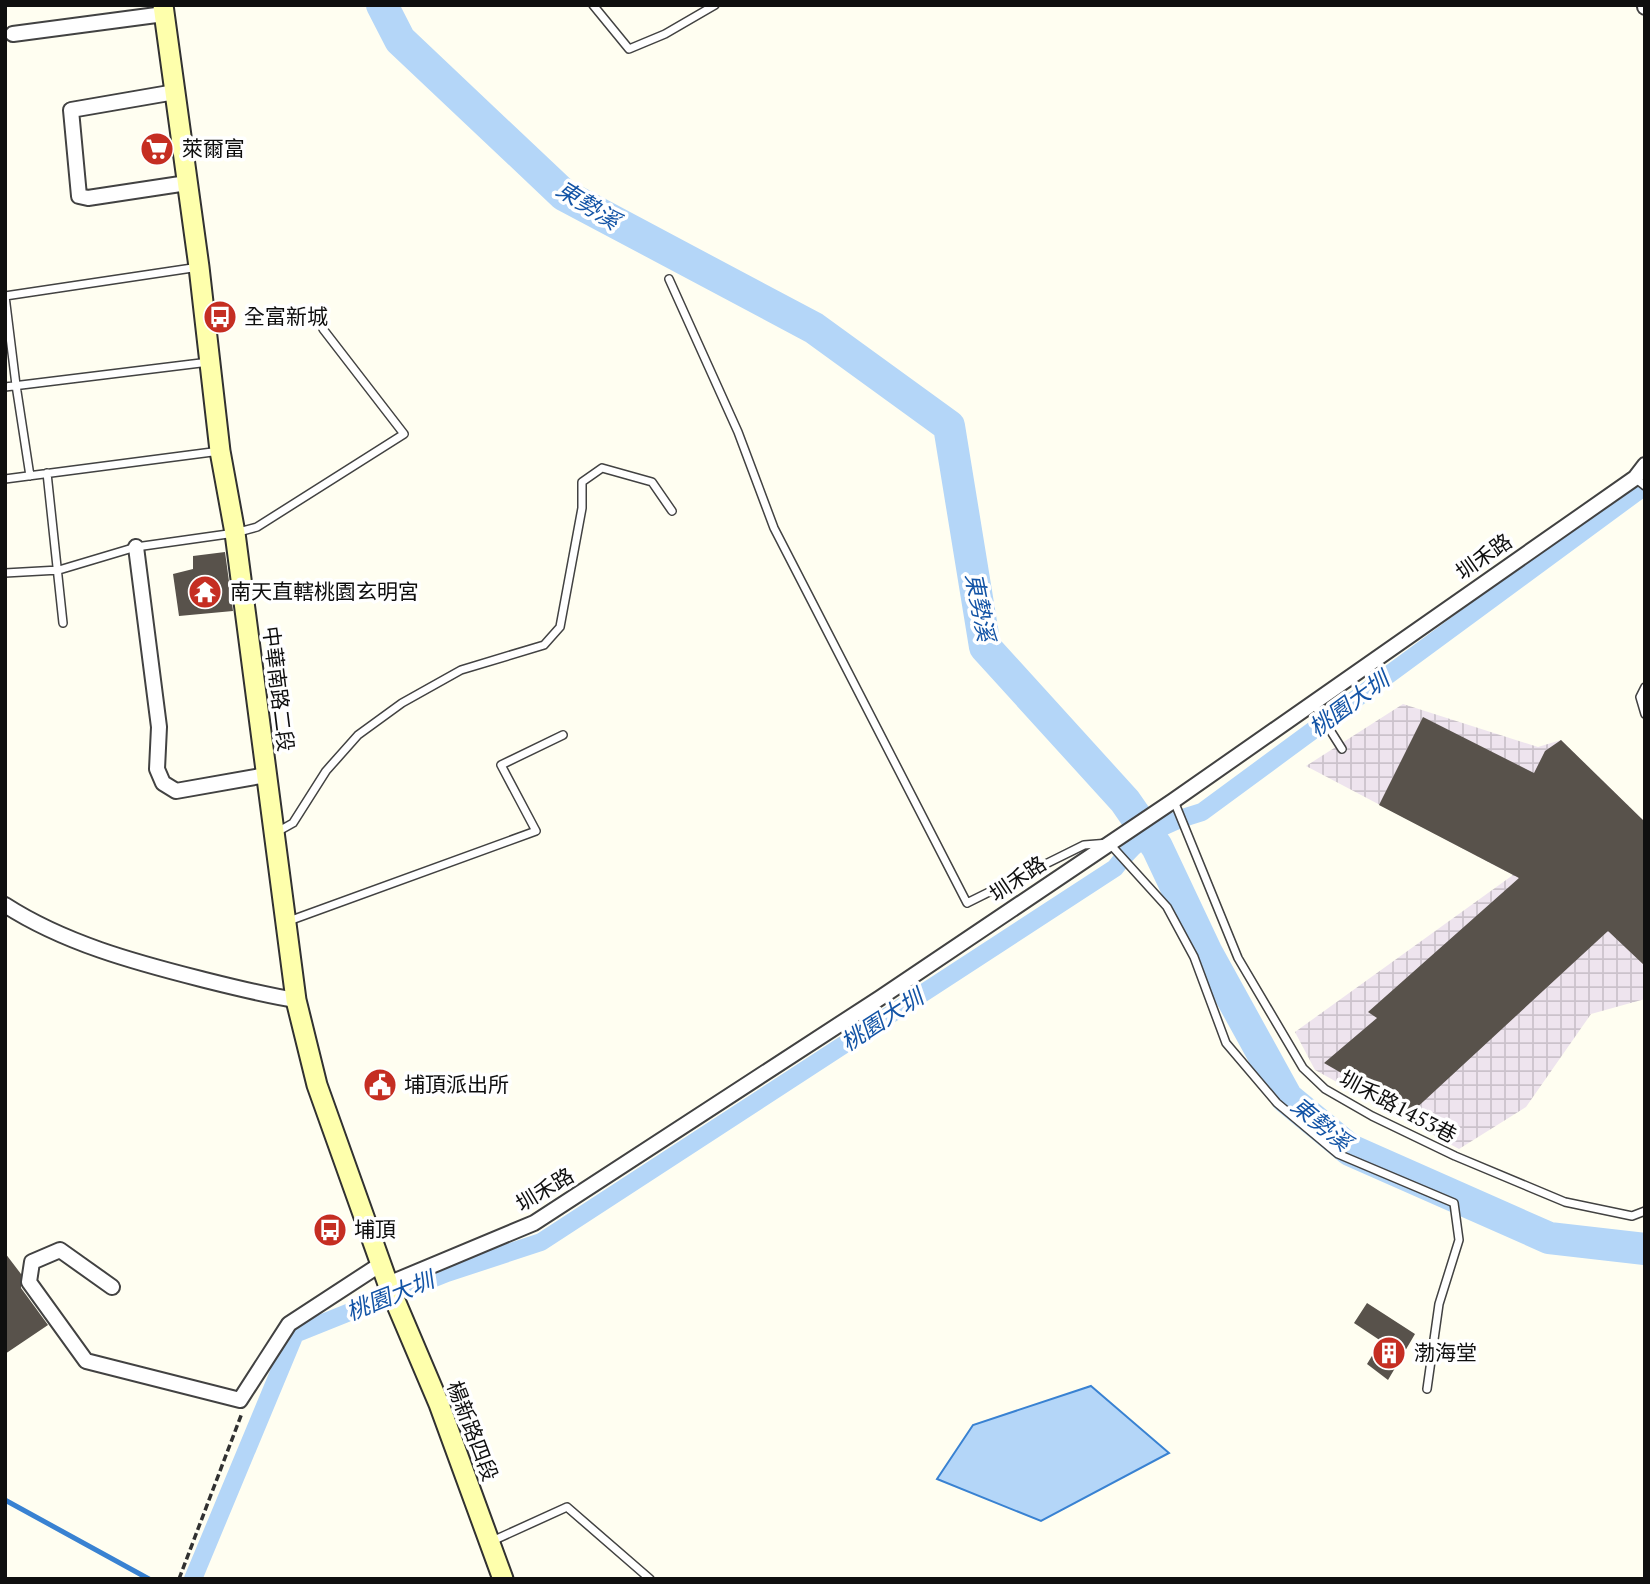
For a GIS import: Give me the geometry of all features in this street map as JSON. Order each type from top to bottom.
[{"type":"main road","name":"中華南路二段","points":[[163,9],[199,267],[220,451],[235,533],[296,1000],[317,1085],[391,1293]]},
{"type":"main road","name":"楊新路四段","points":[[391,1293],[439,1404],[503,1579]]},
{"type":"street","points":[[13,34],[163,9]]},
{"type":"street","points":[[175,92],[71,110],[79,196],[88,198],[187,183]]},
{"type":"street","name":"圳禾路","points":[[391,1293],[534,1223],[1114,844],[1313,703],[1639,481],[1645,465]]},
{"type":"street","points":[[136,547],[159,727],[157,769],[163,783],[176,791],[266,775]]},
{"type":"street","points":[[5,905],[90,947],[177,973],[267,996],[296,1000]]},
{"type":"street","points":[[112,1287],[60,1250],[32,1262],[29,1282],[86,1360],[240,1401],[289,1324],[381,1264]]},
{"type":"lane","points":[[593,5],[629,49],[665,34],[715,5]]},
{"type":"lane","points":[[30,476],[5,296],[199,267]]},
{"type":"lane","points":[[669,279],[738,432],[774,528],[967,904],[1084,845],[1114,844],[1167,907],[1194,957],[1226,1043],[1277,1103],[1338,1154],[1454,1203],[1459,1240],[1439,1304],[1427,1390]]},
{"type":"lane","points":[[5,573],[59,570],[136,547],[235,533],[257,527],[404,434],[323,328]]},
{"type":"lane","points":[[5,387],[211,361]]},
{"type":"lane","points":[[5,479],[220,451]]},
{"type":"lane","points":[[273,834],[293,823],[326,771],[358,735],[402,703],[461,670],[544,645],[560,628],[582,508],[582,482],[602,468],[652,482],[673,511]]},
{"type":"lane","points":[[47,473],[59,570],[62,623]]},
{"type":"lane","points":[[1645,687],[1640,697],[1645,714]]},
{"type":"lane","points":[[1313,703],[1342,749]]},
{"type":"lane","points":[[285,922],[536,831],[501,765],[564,735]]},
{"type":"lane","name":"圳禾路1453巷","points":[[1171,805],[1185,829],[1238,958],[1303,1068],[1325,1089],[1372,1116],[1455,1156],[1565,1202],[1632,1216],[1645,1211]]},
{"type":"lane","points":[[489,1542],[567,1507],[650,1579]]},
{"type":"path","points":[[179,1579],[242,1415],[240,1401]]},
{"type":"shaded area","points":[[1403,704],[1538,747],[1561,740],[1645,822],[1645,999],[1591,1014],[1526,1107],[1459,1149],[1315,1070],[1295,1032],[1513,875],[1306,766]]},
{"type":"water","points":[[1091,1386],[1169,1453],[1041,1521],[937,1479],[973,1425]]},
{"type":"building","name":"南天直轄桃園玄明宮","points":[[225,552],[233,611],[179,616],[173,574],[193,569],[193,556]]},
{"type":"building","points":[[1423,717],[1534,773],[1545,751],[1561,740],[1645,822],[1645,966],[1608,931],[1411,1113],[1324,1063],[1377,1018],[1368,1012],[1519,878],[1379,805]]},
{"type":"building","points":[[5,1253],[21,1274],[21,1288],[48,1325],[5,1354]]},
{"type":"building","name":"渤海堂","points":[[1367,1303],[1415,1334],[1388,1380],[1367,1364],[1381,1341],[1354,1323]]},
{"type":"waterway","name":"東勢溪","points":[[382,5],[400,40],[564,195],[814,328],[949,426],[985,647],[1125,801],[1157,847],[1207,953],[1287,1098],[1350,1150],[1549,1238],[1645,1249]]},
{"type":"waterway","name":"桃園大圳","points":[[193,1579],[295,1334],[447,1273],[541,1242],[1115,868],[1133,847],[1153,832],[1202,812],[1645,486]]},
{"type":"waterway","points":[[5,1500],[149,1579]]},
{"type":"place","name":"萊爾富","points":[[157,149]]},
{"type":"place","name":"全富新城","points":[[220,317]]},
{"type":"place","name":"南天直轄桃園玄明宮","points":[[205,592]]},
{"type":"place","name":"埔頂派出所","points":[[380,1085]]},
{"type":"place","name":"埔頂","points":[[330,1230]]},
{"type":"place","name":"渤海堂","points":[[1389,1353]]}]
